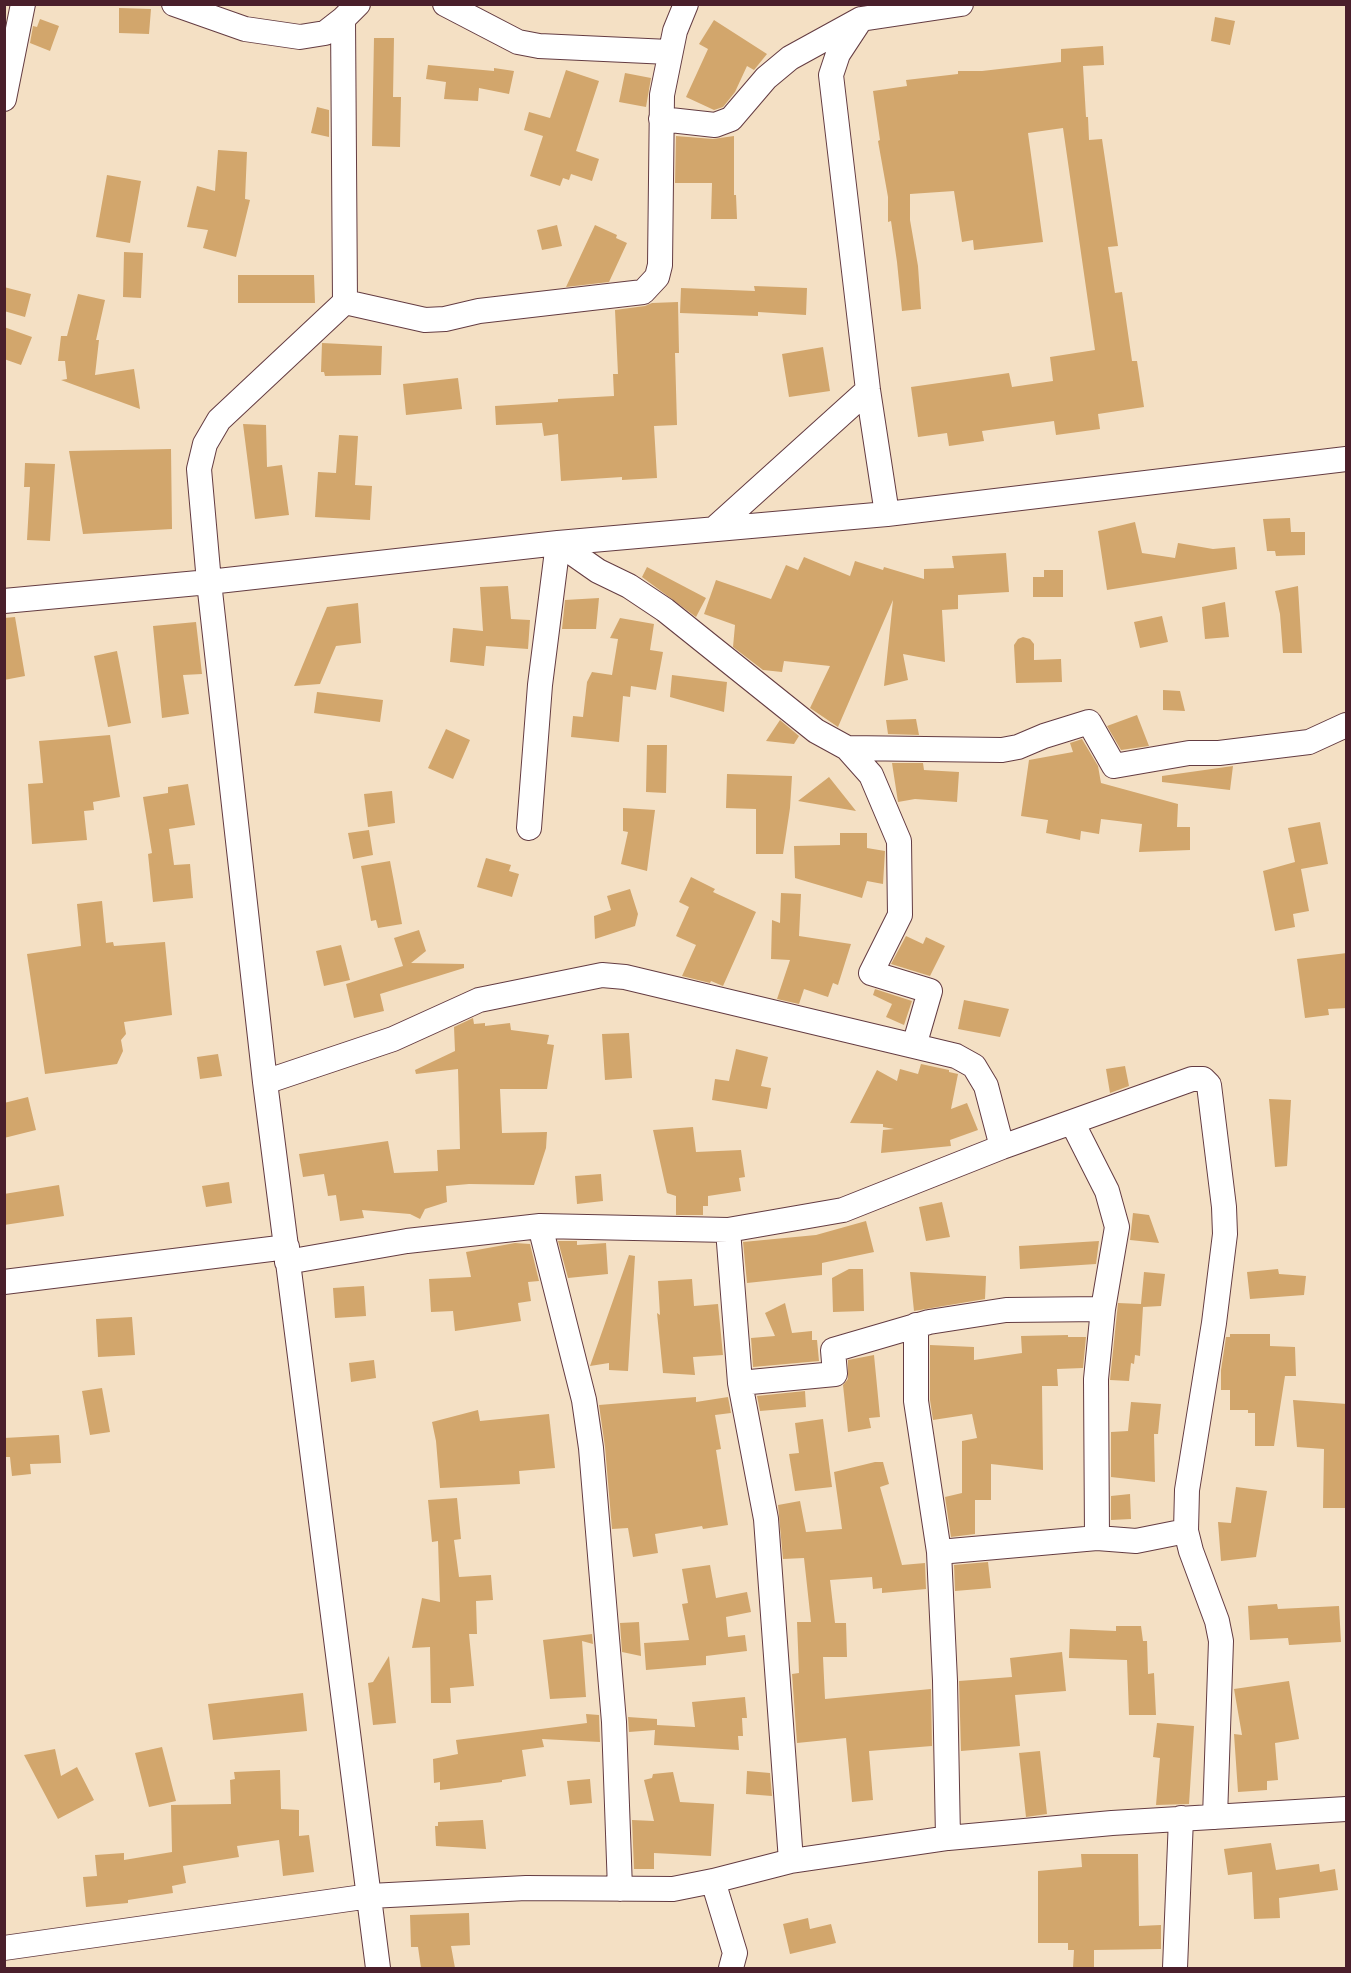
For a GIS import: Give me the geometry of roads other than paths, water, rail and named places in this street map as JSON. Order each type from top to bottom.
[{"type":"street","points":[[4,99],[23,4]]},
{"type":"street","points":[[174,4],[245,29],[300,37],[325,33],[351,12]]},
{"type":"street","points":[[446,4],[518,42],[539,46],[669,52]]},
{"type":"street","points":[[345,302],[425,320],[445,319],[479,311],[643,292],[657,277],[660,265],[662,94],[669,52],[686,4]]},
{"type":"street","points":[[661,119],[715,124],[730,119],[766,78],[790,58],[861,18],[961,4]]},
{"type":"street","points":[[351,12],[345,302],[219,420],[205,444],[200,469],[209,582],[265,1082],[378,1968]]},
{"type":"street","points":[[861,18],[838,54],[831,75],[868,390],[887,514]]},
{"type":"street","points":[[714,529],[868,390]]},
{"type":"street","points":[[4,601],[209,582],[558,543],[887,514],[1347,459]]},
{"type":"street","points":[[558,543],[598,571],[629,586],[664,610],[816,731],[847,748],[871,775],[899,841],[900,915],[872,973],[930,991],[914,1047]]},
{"type":"street","points":[[529,828],[540,685],[558,543]]},
{"type":"street","points":[[847,748],[1002,750],[1018,747],[1044,735],[1089,722],[1114,766],[1189,753],[1219,753],[1309,741],[1347,725]]},
{"type":"street","points":[[265,1082],[393,1039],[479,1000],[602,975],[626,977],[956,1056],[974,1066],[986,1086],[1002,1147]]},
{"type":"street","points":[[4,1282],[540,1226],[728,1230],[843,1210],[1002,1147],[1192,1079],[1203,1079],[1209,1085],[1224,1207],[1225,1234],[1214,1323],[1187,1490],[1186,1531],[1217,1621],[1221,1641],[1215,1817]]},
{"type":"street","points":[[1072,1122],[1107,1191],[1117,1227],[1103,1309],[1096,1380],[1097,1538]]},
{"type":"street","points":[[540,1226],[584,1400],[591,1448],[614,1722],[620,1889]]},
{"type":"street","points":[[728,1230],[740,1383],[766,1519],[791,1861]]},
{"type":"street","points":[[740,1383],[835,1374],[833,1350],[916,1325],[1006,1310],[1103,1309]]},
{"type":"street","points":[[916,1325],[916,1401],[939,1552],[945,1681],[948,1838]]},
{"type":"street","points":[[939,1552],[1097,1538],[1136,1541],[1186,1531]]},
{"type":"street","points":[[4,1948],[370,1896],[526,1888],[673,1888],[713,1881],[791,1861],[948,1838],[1181,1818],[1347,1809]]},
{"type":"street","points":[[1175,1968],[1181,1818]]},
{"type":"street","points":[[713,1881],[735,1953],[731,1968]]}]
